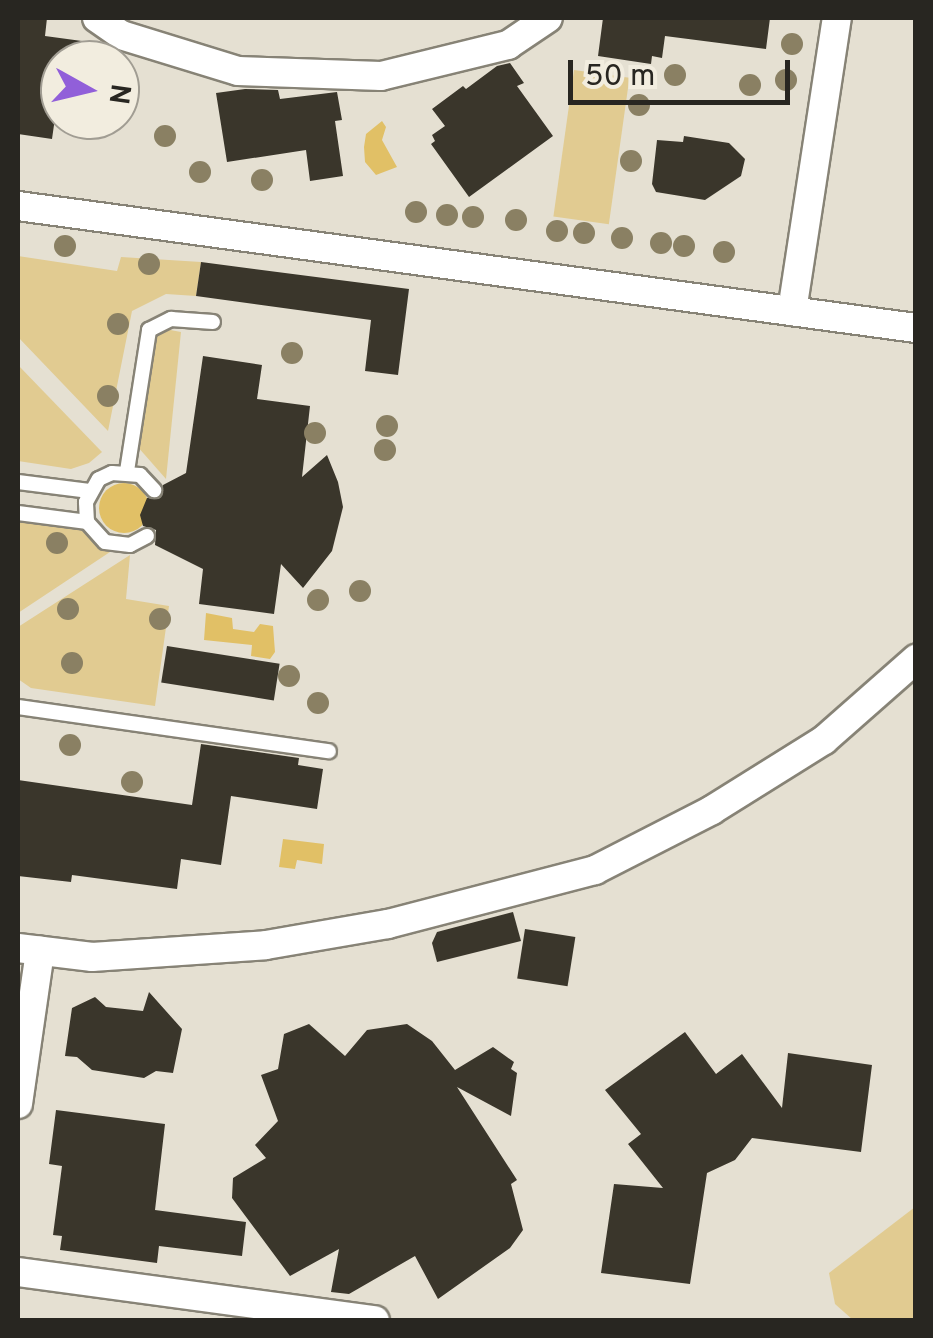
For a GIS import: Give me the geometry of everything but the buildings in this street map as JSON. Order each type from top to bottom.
[{"type":"street","points":[[97,18],[121,35],[238,71],[381,76],[508,45],[548,18]]},
{"type":"street","points":[[792,311],[837,18]]},
{"type":"street","points":[[18,206],[916,328]]},
{"type":"street","points":[[18,1104],[29,950],[92,957],[266,944],[388,924],[595,870],[712,810],[824,740],[916,659]]},
{"type":"street","points":[[18,1272],[375,1320]]},
{"type":"lane","points":[[128,471],[149,330],[171,319],[214,322]]},
{"type":"lane","points":[[18,482],[89,491],[112,472],[128,471],[140,475],[154,490]]},
{"type":"lane","points":[[89,491],[88,522],[104,542],[130,546],[147,536]]},
{"type":"lane","points":[[18,513],[88,522]]},
{"type":"lane","points":[[18,708],[329,751]]},
{"type":"shaded area","points":[[574,70],[629,78],[609,224],[553,217]]},
{"type":"shaded area","points":[[382,121],[386,127],[382,140],[397,167],[376,175],[365,162],[364,147],[366,134]]},
{"type":"shaded area","points":[[18,256],[117,271],[121,257],[201,262],[196,296],[166,294],[132,311],[108,431],[18,337]]},
{"type":"shaded area","points":[[165,329],[181,332],[166,479],[137,446],[153,333]]},
{"type":"shaded area","points":[[18,365],[102,452],[89,463],[71,469],[18,461]]},
{"type":"shaded area","points":[[124,483],[141,491],[149,508],[141,525],[124,533],[107,525],[99,508],[107,491]]},
{"type":"shaded area","points":[[18,517],[81,525],[98,546],[110,552],[18,613]]},
{"type":"shaded area","points":[[130,555],[126,599],[169,606],[155,706],[31,688],[18,679],[18,627]]},
{"type":"shaded area","points":[[206,613],[232,618],[233,629],[254,632],[260,624],[273,626],[275,652],[270,659],[251,656],[252,645],[204,640]]},
{"type":"shaded area","points":[[283,839],[324,844],[322,864],[297,860],[295,869],[279,867]]},
{"type":"shaded area","points":[[915,1207],[915,1320],[853,1320],[835,1304],[829,1273]]}]
